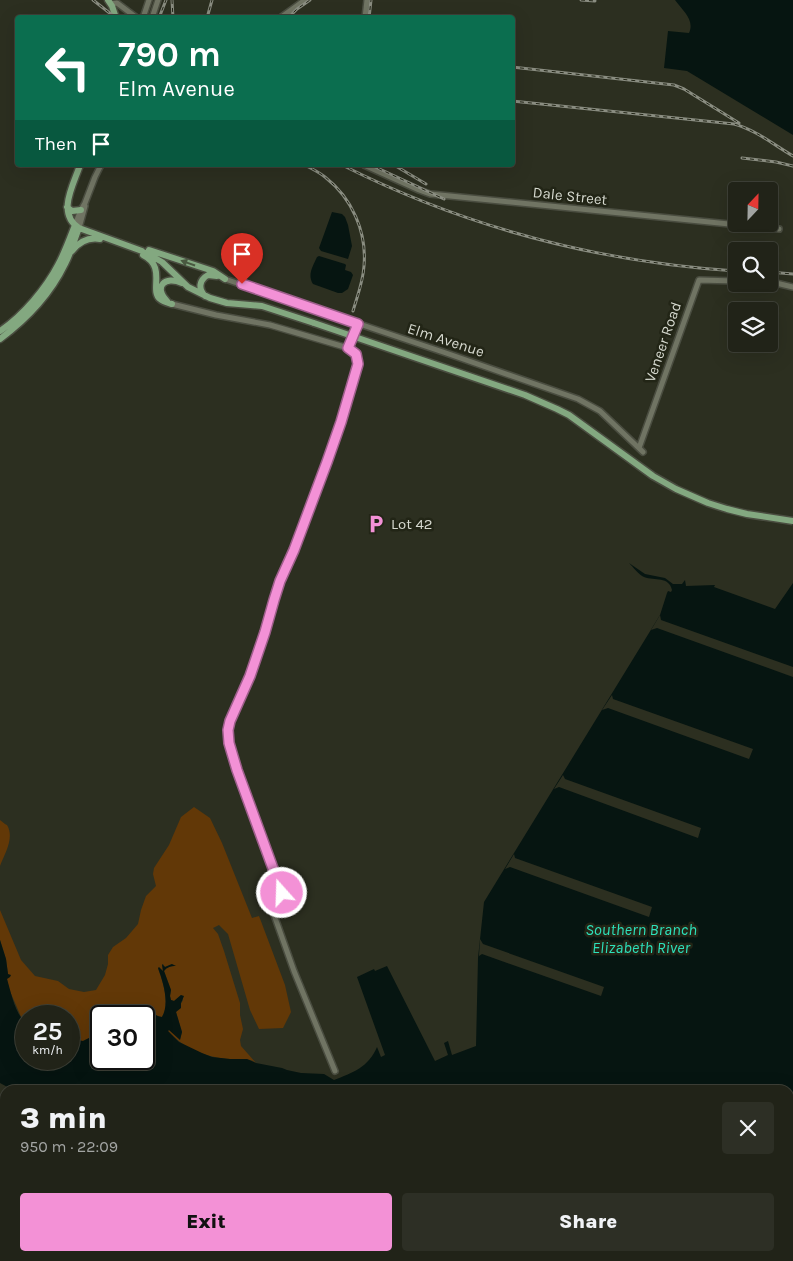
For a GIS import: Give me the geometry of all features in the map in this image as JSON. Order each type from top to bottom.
[{"type":"main road","points":[[109,2],[115,15]]},
{"type":"main road","points":[[79,167],[67,207],[69,216],[77,227],[144,252],[213,271],[225,279]]},
{"type":"main road","points":[[67,207],[74,211],[81,210]]},
{"type":"main road","points":[[68,258],[77,227]]},
{"type":"main road","points":[[0,339],[27,312],[56,269],[77,227]]},
{"type":"main road","points":[[0,331],[36,307],[76,246],[85,240],[95,238],[111,240]]},
{"type":"main road","points":[[121,244],[157,258],[188,287]]},
{"type":"main road","points":[[144,252],[153,262],[157,273],[156,292],[158,297],[172,304]]},
{"type":"main road","points":[[157,282],[160,274],[168,267]]},
{"type":"main road","points":[[208,298],[201,292],[200,287],[204,277],[213,275],[225,279]]},
{"type":"main road","points":[[172,304],[165,300],[161,290],[163,284],[168,280],[173,280],[208,298],[227,303],[262,306],[525,395],[542,401],[568,415],[653,476],[676,489],[727,509],[793,521]]},
{"type":"street","points":[[144,15],[149,0]]},
{"type":"street","points":[[153,15],[158,0]]},
{"type":"street","points":[[284,15],[305,0]]},
{"type":"street","points":[[365,15],[367,0]]},
{"type":"street","points":[[109,2],[117,3],[133,15]]},
{"type":"street","points":[[95,177],[96,167]]},
{"type":"street","points":[[77,227],[81,210],[100,167]]},
{"type":"street","name":"Dale Street","points":[[368,167],[419,190],[433,194],[779,229]]},
{"type":"street","points":[[77,227],[85,203]]},
{"type":"street","name":"Elm Avenue","points":[[225,279],[578,399],[600,411],[641,450]]},
{"type":"street","name":"Veneer Road","points":[[641,450],[698,280],[728,281]]},
{"type":"street","points":[[778,284],[793,287]]},
{"type":"street","points":[[172,304],[216,316],[270,325],[348,348],[356,354],[358,364],[341,422],[307,517],[280,581],[250,676],[230,721],[228,730],[229,743],[237,770],[282,893],[274,906],[273,912],[294,971],[335,1071]]},
{"type":"street","points":[[348,348],[358,324]]},
{"type":"shaded area","points":[[194,807],[210,818],[252,918],[259,916],[285,985],[291,1012],[283,1028],[259,1029],[250,1010],[228,934],[219,925],[213,928],[218,934],[240,1003],[243,1029],[240,1040],[241,1046],[256,1063],[247,1059],[221,1058],[204,1054],[188,1047],[168,1031],[180,1039],[182,1032],[176,1012],[183,1000],[181,995],[174,1001],[171,1000],[171,990],[164,971],[172,966],[172,964],[165,967],[163,964],[163,972],[158,968],[166,999],[162,1017],[155,1014],[155,1005],[90,1005],[90,1038],[80,1041],[80,1005],[16,1005],[9,989],[6,959],[0,940],[0,910],[21,960],[35,976],[58,981],[69,989],[84,992],[96,990],[105,975],[108,955],[113,947],[126,938],[138,924],[146,896],[156,886],[153,874],[154,868],[169,845],[181,817]]},
{"type":"shaded area","points":[[0,820],[7,825],[10,835],[0,866]]},
{"type":"water","points":[[675,0],[793,0],[793,135],[687,71],[664,68],[668,31],[689,33],[690,28],[687,16]]},
{"type":"water","points":[[332,212],[342,214],[348,225],[352,246],[348,259],[321,251],[319,248]]},
{"type":"water","points":[[319,256],[346,265],[345,270],[353,275],[348,289],[338,293],[313,284],[311,281],[311,270]]},
{"type":"water","name":"Southern Branch Elizabeth River","points":[[629,563],[645,574],[665,578],[673,584],[682,584],[685,580],[686,586],[715,585],[714,587],[775,609],[793,583],[793,1085],[4,1085],[0,1083],[0,940],[8,974],[11,975],[7,979],[15,1006],[15,1070],[80,1070],[80,1041],[90,1038],[90,1070],[155,1070],[155,1015],[162,1017],[166,999],[158,968],[163,971],[162,964],[165,967],[172,964],[176,966],[169,967],[164,971],[171,990],[171,1000],[174,1001],[181,995],[184,996],[181,1008],[176,1012],[182,1032],[180,1040],[168,1031],[179,1042],[212,1057],[247,1059],[256,1063],[301,1073],[324,1074],[334,1080],[353,1072],[369,1060],[377,1047],[381,1057],[385,1055],[357,977],[374,969],[375,971],[387,966],[435,1061],[448,1055],[444,1043],[448,1041],[452,1055],[476,1046],[478,958],[484,902],[660,615],[668,591],[671,592],[672,590],[665,581],[644,577]]},
{"type":"pier","points":[[660,615],[661,620],[793,667],[793,677],[657,628],[651,630]]},
{"type":"pier","points":[[612,695],[613,699],[753,749],[749,759],[608,708],[602,710]]},
{"type":"pier","points":[[563,775],[565,779],[701,828],[698,838],[559,787],[554,789]]},
{"type":"pier","points":[[514,854],[515,858],[652,907],[649,917],[510,867],[505,869]]},
{"type":"pier","points":[[480,939],[483,944],[604,987],[601,996],[482,954],[479,956]]},
{"type":"railway","points":[[93,0],[112,15]]},
{"type":"railway","points":[[160,15],[166,0]]},
{"type":"railway","points":[[172,0],[173,15]]},
{"type":"railway","points":[[208,15],[212,0]]},
{"type":"railway","points":[[291,15],[310,0]]},
{"type":"railway","points":[[369,15],[371,0]]},
{"type":"railway","points":[[581,0],[595,1]]},
{"type":"railway","points":[[515,67],[674,85],[684,89],[739,123]]},
{"type":"railway","points":[[515,101],[734,124],[757,134],[793,156]]},
{"type":"railway","points":[[742,158],[793,166]]},
{"type":"railway","points":[[309,167],[335,185],[350,205],[360,228],[363,241],[364,266],[353,311]]},
{"type":"railway","points":[[346,167],[436,206],[534,238],[634,259],[728,270]]},
{"type":"railway","points":[[375,167],[444,199]]},
{"type":"railway","points":[[397,167],[426,184]]},
{"type":"railway","points":[[778,273],[793,274]]},
{"type":"place","name":"Lot 42","points":[[376,524]]},
{"type":"route","points":[[242,284],[358,324],[348,348],[356,354],[358,364],[341,422],[307,517],[280,581],[250,676],[230,721],[228,730],[229,743],[237,770],[282,893]]}]
